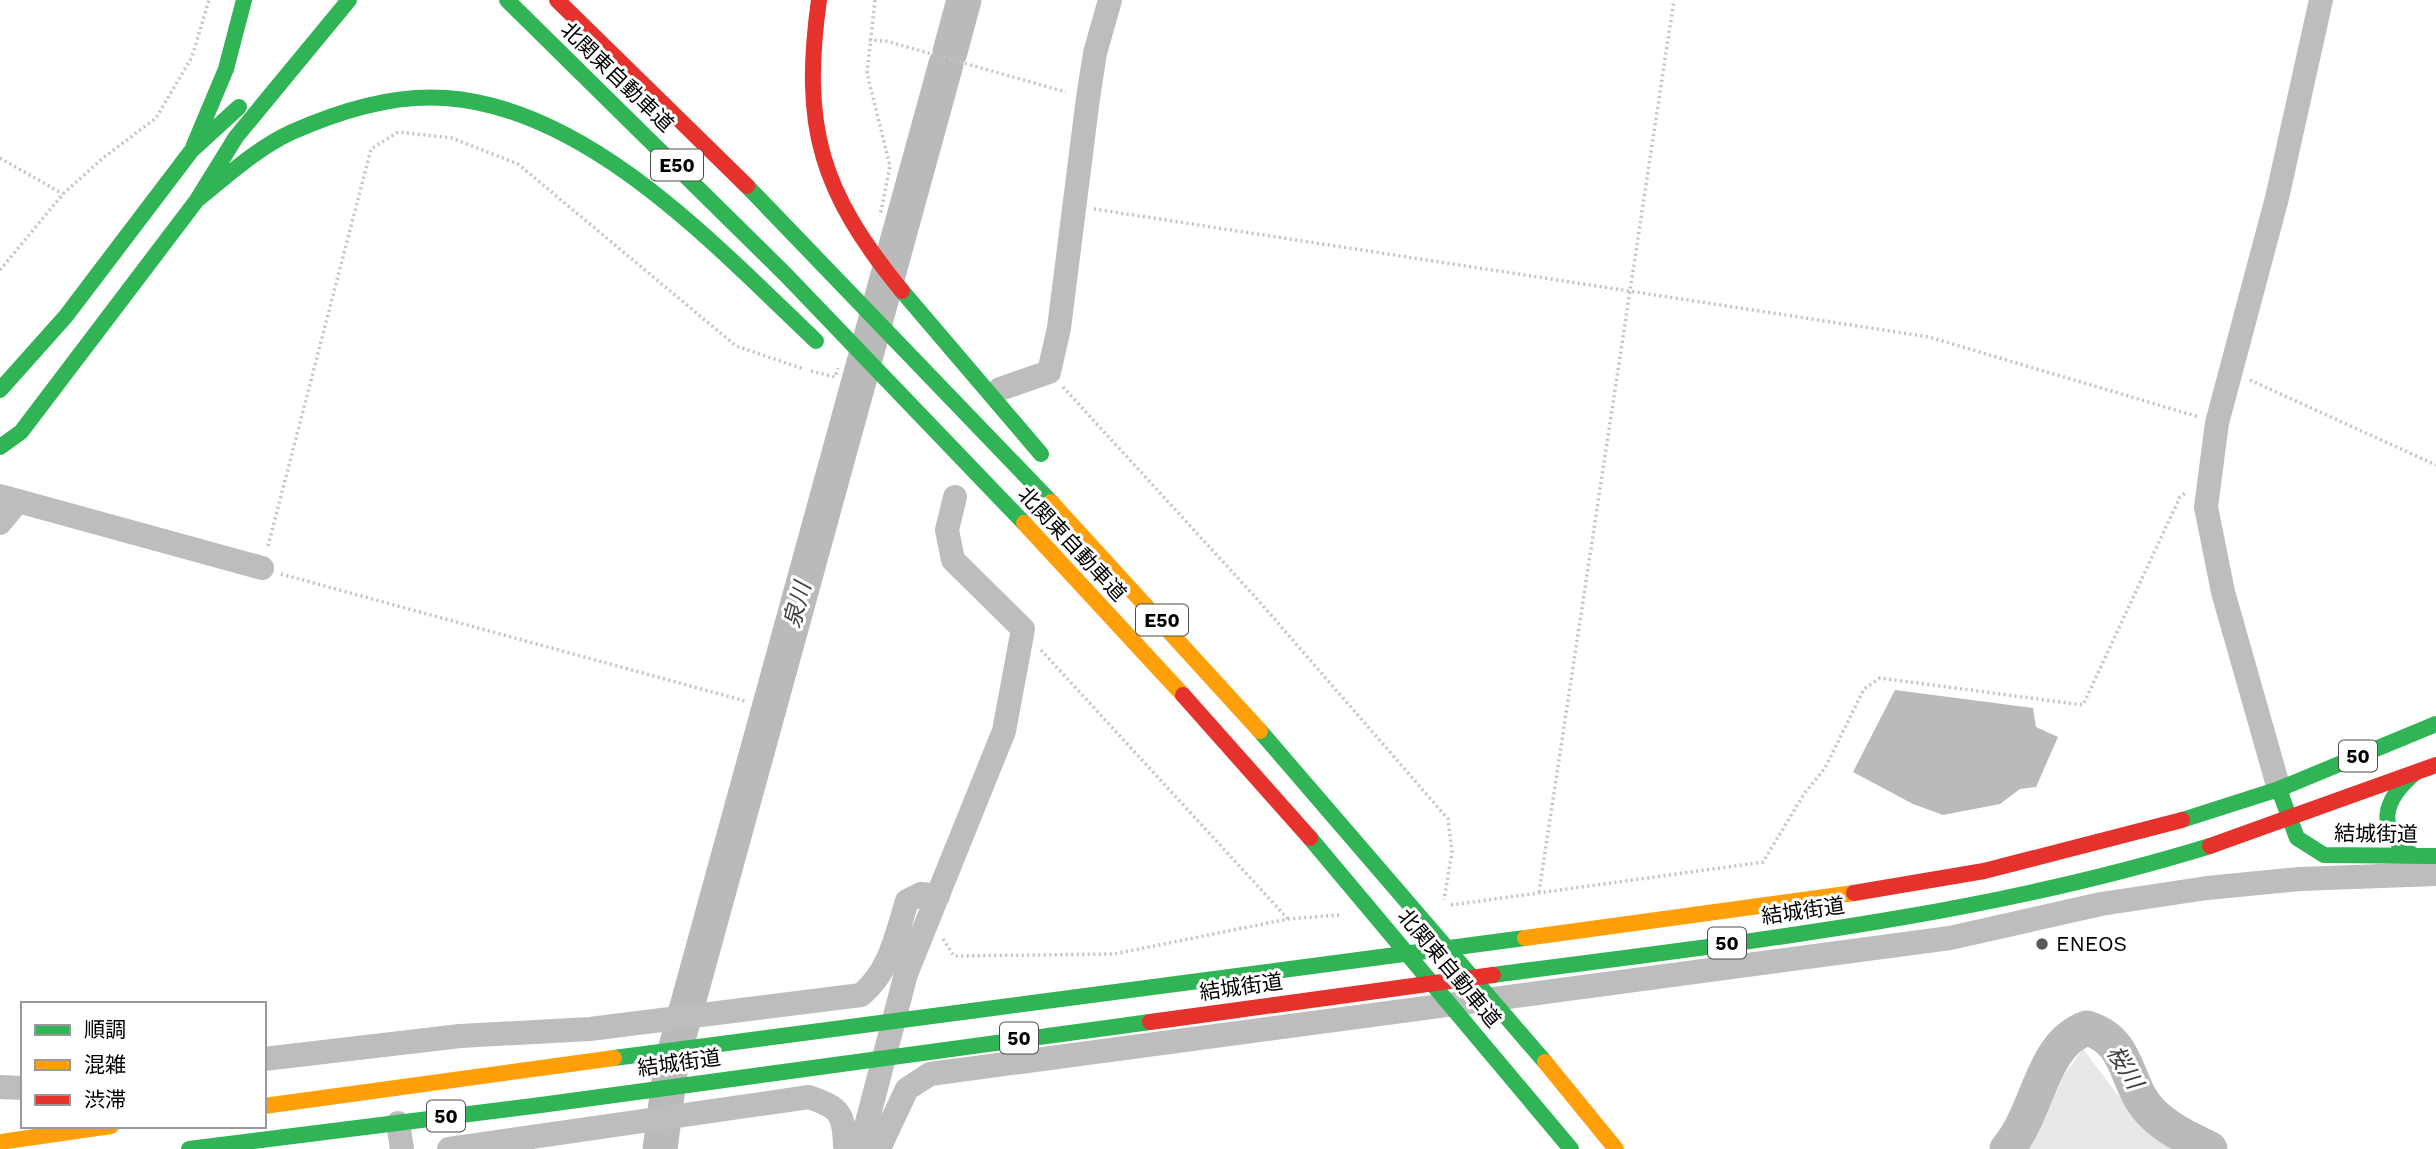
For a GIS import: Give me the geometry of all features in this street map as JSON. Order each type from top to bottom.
[{"type":"main road","points":[[192,150],[226,69],[244,0]]},
{"type":"main road","points":[[0,447],[20,432],[197,200],[236,138],[349,0]]},
{"type":"main road","name":"北関東自動車道","points":[[507,0],[844,333],[1228,743],[1368,905],[1571,1149]]},
{"type":"main road","name":"北関東自動車道","points":[[556,0],[855,295],[1140,595],[1351,831],[1616,1149]]},
{"type":"main road","points":[[819,0],[811,58],[814,112],[827,170],[839,201],[867,247],[990,387],[1050,464]]},
{"type":"main road","points":[[0,390],[66,316],[192,150],[233,114],[319,10]]},
{"type":"main road","points":[[197,200],[261,150],[291,132],[365,104],[401,98],[440,98],[507,109],[565,131],[603,153],[643,184],[826,350]]},
{"type":"main road","points":[[914,432],[1133,641]]},
{"type":"main road","points":[[1216,659],[1351,831]]},
{"type":"main road","name":"50","points":[[2279,789],[2436,724]]},
{"type":"main road","name":"50","points":[[2290,821],[2436,765]]},
{"type":"main road","points":[[2414,856],[2395,842],[2389,830],[2388,811],[2397,788],[2415,773]]},
{"type":"main road","name":"結城街道","points":[[266,1106],[892,1020],[1822,899],[1983,871],[2141,833],[2279,789],[2297,838],[2324,855],[2436,856]]},
{"type":"main road","name":"結城街道","points":[[189,1149],[541,1105],[1827,930],[1989,902],[2134,868],[2290,821]]},
{"type":"main road","points":[[0,1142],[96,1128]]},
{"type":"main road","points":[[0,1133],[88,1129]]},
{"type":"street","points":[[990,387],[1049,372],[1059,328],[1077,207],[1095,53],[1110,0]]},
{"type":"street","points":[[2279,789],[2223,592],[2206,507],[2208,473],[2217,423],[2233,372],[2277,198],[2321,0]]},
{"type":"street","points":[[860,1149],[906,974],[1004,731],[1023,629],[953,559],[947,530],[955,497]]},
{"type":"street","points":[[0,523],[9,499],[262,568]]},
{"type":"street","points":[[869,1149],[881,1144],[907,1088],[930,1074],[1950,938],[2101,904],[2207,888],[2300,879],[2436,874]]},
{"type":"street","points":[[266,1059],[460,1036],[650,1023],[861,995],[876,982],[886,965],[907,901],[921,894],[937,896]]},
{"type":"street","points":[[0,1087],[21,1088]]},
{"type":"street","points":[[449,1149],[809,1097],[834,1106],[844,1122],[845,1146],[850,1149]]},
{"type":"street","points":[[541,1105],[547,1135]]},
{"type":"street","points":[[398,1122],[402,1149]]},
{"type":"path","points":[[0,270],[63,194],[103,158],[156,118],[192,57],[209,0]]},
{"type":"path","points":[[875,0],[867,73],[890,166],[878,224]]},
{"type":"path","points":[[1539,892],[1674,0]]},
{"type":"path","points":[[869,40],[886,41],[1088,98]]},
{"type":"path","points":[[745,701],[262,568],[371,149],[398,132],[452,138],[518,164],[736,346],[828,377],[835,377],[839,365]]},
{"type":"path","points":[[0,158],[63,194]]},
{"type":"path","points":[[1077,207],[1929,337],[2217,423]]},
{"type":"path","points":[[1049,372],[1258,600],[1448,819],[1452,852],[1443,905],[1763,862],[1804,794],[1825,768],[1864,689],[1880,678],[2083,705],[2180,497],[2208,473]]},
{"type":"path","points":[[2233,372],[2436,465]]},
{"type":"path","points":[[942,939],[954,956],[1114,954],[1288,919],[1023,629]]},
{"type":"shaded area","points":[[1895,690],[2033,708],[2036,727],[2058,737],[2036,787],[2020,789],[2000,804],[1943,815],[1913,804],[1853,772]]},
{"type":"shaded area","points":[[2083,1049],[2140,1124],[2178,1149],[2021,1149],[2038,1133],[2064,1075]]},
{"type":"waterway","name":"泉川","points":[[950,52],[964,0]]},
{"type":"waterway","name":"泉川","points":[[660,1149],[671,1065],[946,64]]},
{"type":"waterway","name":"桜川","points":[[2007,1149],[2027,1117],[2050,1063],[2072,1036],[2087,1028],[2112,1043],[2150,1111],[2171,1128],[2210,1149]]},
{"type":"traffic: fast","points":[[194,145],[226,69],[244,0]]},
{"type":"traffic: fast","points":[[0,447],[21,432],[197,200],[236,137],[349,0]]},
{"type":"traffic: fast","points":[[507,0],[786,275],[1024,523]]},
{"type":"traffic: fast","points":[[197,200],[267,146],[310,124],[348,111],[387,101],[426,97],[499,107],[550,127],[600,155],[648,188],[737,265],[816,341]]},
{"type":"traffic: fast","points":[[0,390],[66,316],[192,150],[239,107]]},
{"type":"traffic: fast","points":[[747,186],[1051,502]]},
{"type":"traffic: fast","points":[[902,291],[1041,454]]},
{"type":"traffic: fast","points":[[2182,820],[2279,789],[2436,724]]},
{"type":"traffic: fast","points":[[1260,731],[1545,1062]]},
{"type":"traffic: fast","points":[[2414,856],[2401,846],[2393,835],[2388,825],[2388,814],[2396,794],[2415,773]]},
{"type":"traffic: fast","points":[[2281,795],[2297,838],[2324,855],[2436,856]]},
{"type":"traffic: fast","points":[[1310,838],[1571,1149]]},
{"type":"traffic: fast","points":[[1493,975],[1764,939],[1944,910],[2122,871],[2210,846]]},
{"type":"traffic: fast","points":[[614,1058],[1525,938]]},
{"type":"traffic: fast","points":[[189,1149],[541,1105],[1150,1022]]},
{"type":"traffic: slow","points":[[1051,502],[1260,731]]},
{"type":"traffic: slow","points":[[1024,523],[1183,695]]},
{"type":"traffic: slow","points":[[1525,938],[1854,893]]},
{"type":"traffic: slow","points":[[266,1106],[614,1058]]},
{"type":"traffic: slow","points":[[1545,1062],[1616,1149]]},
{"type":"traffic: slow","points":[[0,1142],[97,1128]]},
{"type":"traffic: jam","points":[[557,0],[747,186]]},
{"type":"traffic: jam","points":[[819,0],[813,86],[816,122],[823,156],[835,189],[852,222],[902,291]]},
{"type":"traffic: jam","points":[[1183,695],[1310,838]]},
{"type":"traffic: jam","points":[[2210,846],[2436,765]]},
{"type":"traffic: jam","points":[[1854,893],[1984,871],[2182,820]]},
{"type":"traffic: jam","points":[[1150,1022],[1493,975]]},
{"type":"place","name":"ENEOS","points":[[2042,944]]}]
